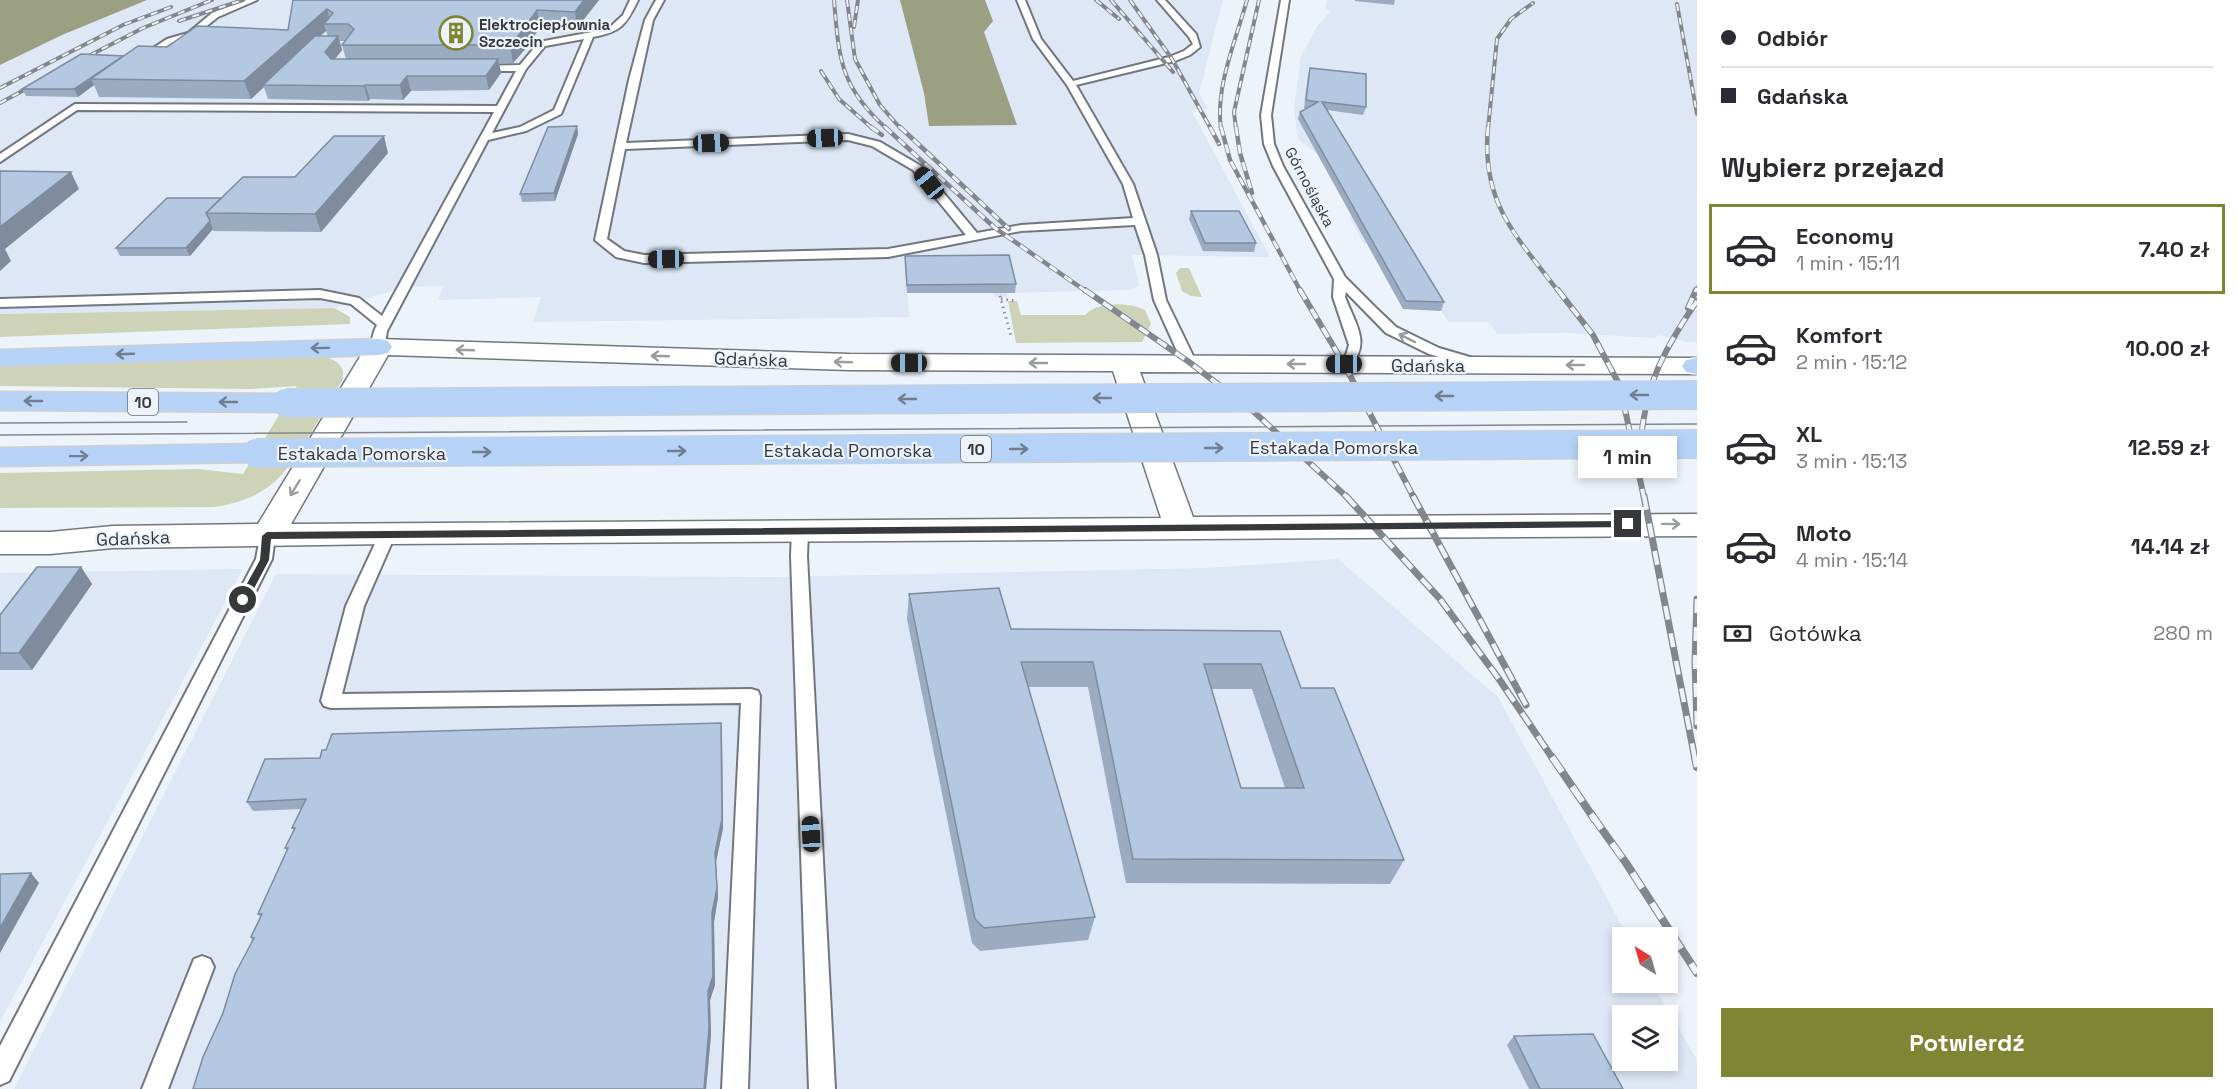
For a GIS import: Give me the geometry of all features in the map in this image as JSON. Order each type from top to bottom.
[{"type":"main road","points":[[0,358],[381,336]]},
{"type":"main road","name":"10","points":[[0,401],[286,402],[1697,395]]},
{"type":"main road","name":"Estakada Pomorska","points":[[0,457],[256,453],[1697,444]]},
{"type":"street","name":"Gdańska","points":[[381,336],[849,362],[1697,366]]},
{"type":"street","points":[[267,536],[381,336]]},
{"type":"street","points":[[1124,362],[1181,528]]},
{"type":"street","name":"Gdańska","points":[[0,543],[50,543],[113,537],[388,533],[1697,525]]},
{"type":"lane","points":[[190,34],[215,15],[254,0]]},
{"type":"lane","points":[[0,303],[321,294],[355,301],[381,336],[522,68],[542,44],[611,31],[626,16],[634,0]]},
{"type":"lane","points":[[660,0],[649,20],[601,240],[620,254],[644,259],[888,253],[1022,228],[1140,221]]},
{"type":"lane","points":[[1021,0],[1037,39],[1071,84],[1128,184],[1151,255],[1160,300],[1184,346],[1189,362]]},
{"type":"lane","points":[[1071,84],[1172,59],[1187,53],[1197,45],[1193,36],[1161,0]]},
{"type":"lane","name":"Górnośląska","points":[[1285,0],[1266,115],[1269,144],[1278,166],[1340,279],[1391,330],[1434,351],[1481,365]]},
{"type":"lane","points":[[131,66],[169,39],[190,34],[210,34]]},
{"type":"lane","points":[[485,138],[523,129],[558,112],[589,36]]},
{"type":"lane","points":[[463,68],[522,68]]},
{"type":"lane","points":[[0,159],[93,94]]},
{"type":"lane","points":[[250,108],[258,100]]},
{"type":"lane","points":[[75,107],[500,109]]},
{"type":"lane","points":[[620,146],[848,137],[876,144],[917,168],[975,238]]},
{"type":"lane","name":"Górnośląska","points":[[1340,279],[1339,297],[1356,345],[1352,356],[1344,364]]},
{"type":"lane","points":[[800,531],[799,568],[822,1089]]},
{"type":"lane","points":[[388,533],[355,606],[331,701],[751,696],[735,1089]]},
{"type":"lane","points":[[0,1072],[264,560],[267,536]]},
{"type":"lane","points":[[155,1089],[201,967]]},
{"type":"path","points":[[1013,346],[1000,298],[1017,301]]},
{"type":"shaded area","points":[[0,0],[147,0],[62,35],[0,65]]},
{"type":"shaded area","points":[[145,0],[1223,0],[1199,93],[1208,109],[1191,110],[1270,257],[1132,255],[1139,286],[1129,290],[1007,293],[1007,297],[994,297],[993,293],[907,293],[910,317],[533,322],[541,297],[438,300],[444,286],[405,287],[334,308],[0,314],[0,32]]},
{"type":"shaded area","points":[[900,0],[985,0],[993,21],[984,32],[1017,125],[929,126],[924,93]]},
{"type":"shaded area","points":[[1327,0],[1697,0],[1697,342],[1686,342],[1659,335],[1655,338],[1566,333],[1497,334],[1488,322],[1449,322],[1441,311],[1403,309],[1367,244],[1364,244],[1350,218],[1352,217],[1317,154],[1298,139],[1294,110],[1301,56],[1318,25],[1330,11],[1325,9]]},
{"type":"shaded area","points":[[1180,268],[1189,268],[1202,297],[1191,296],[1182,291],[1176,273]]},
{"type":"shaded area","points":[[1008,301],[1017,301],[1021,315],[1085,315],[1090,310],[1105,305],[1131,305],[1145,310],[1151,324],[1142,342],[1016,343]]},
{"type":"shaded area","points":[[334,308],[350,317],[350,324],[0,337],[0,314]]},
{"type":"shaded area","points":[[320,356],[341,366],[342,381],[290,464],[272,484],[251,497],[213,507],[0,508],[0,473],[198,469],[243,474],[297,386],[252,389],[0,386],[0,367]]},
{"type":"shaded area","points":[[1338,559],[1498,697],[1623,927],[1612,927],[1612,993],[1658,993],[1665,1005],[1612,1005],[1612,1071],[1678,1071],[1678,1027],[1697,1060],[1697,1089],[14,1089],[276,574],[776,577],[1207,568]]},
{"type":"shaded area","points":[[243,569],[0,1022],[0,573]]},
{"type":"building","points":[[293,0],[584,0],[575,12],[537,10],[510,45],[342,45],[354,29],[348,24],[324,24],[333,13],[327,9],[244,81],[91,79],[138,46],[167,47],[197,26],[288,30]]},
{"type":"building","points":[[315,36],[338,36],[325,52],[331,59],[498,59],[486,76],[407,76],[400,85],[263,85]]},
{"type":"building","points":[[81,54],[123,56],[74,89],[22,89]]},
{"type":"building","points":[[1310,68],[1366,74],[1366,107],[1322,102],[1444,302],[1406,301],[1300,112],[1318,102],[1306,100]]},
{"type":"building","points":[[577,126],[554,193],[520,194],[548,127]]},
{"type":"building","points":[[334,136],[384,136],[315,214],[206,213],[243,177],[295,177]]},
{"type":"building","points":[[0,171],[71,172],[0,227]]},
{"type":"building","points":[[167,198],[221,198],[206,213],[210,221],[186,248],[116,248]]},
{"type":"building","points":[[1191,211],[1239,211],[1256,243],[1205,243]]},
{"type":"building","points":[[1009,255],[1016,284],[907,285],[905,256]]},
{"type":"building","points":[[37,567],[81,567],[19,653],[0,653],[0,615]]},
{"type":"building","points":[[999,588],[1011,629],[1280,631],[1301,688],[1334,688],[1404,860],[1133,859],[1093,662],[1021,662],[1095,917],[984,928],[975,919],[909,594]],"holes":[[[1204,664],[1261,664],[1304,788],[1241,788]]]},
{"type":"building","points":[[721,723],[722,819],[715,853],[717,888],[712,913],[713,976],[708,991],[709,1027],[704,1089],[193,1089],[203,1057],[223,1013],[235,974],[254,938],[251,937],[262,914],[258,914],[288,848],[285,848],[295,828],[292,828],[306,799],[247,802],[265,759],[320,758],[332,734]]},
{"type":"building","points":[[31,873],[0,928],[0,874]]},
{"type":"building","points":[[1593,1034],[1623,1089],[1540,1089],[1514,1036]]},
{"type":"tram line","points":[[0,423],[187,422]]},
{"type":"tram line","points":[[0,435],[1697,424]]},
{"type":"railway","points":[[77,62],[143,28],[212,0]]},
{"type":"railway","points":[[179,21],[243,0]]},
{"type":"railway","points":[[834,0],[838,39],[845,71],[860,99],[871,114],[887,129]]},
{"type":"railway","points":[[847,0],[855,59],[880,105],[901,129]]},
{"type":"railway","points":[[854,27],[858,0]]},
{"type":"railway","points":[[1096,0],[1119,19]]},
{"type":"railway","points":[[1111,0],[1173,72]]},
{"type":"railway","points":[[1130,0],[1172,59],[1211,129]]},
{"type":"railway","points":[[1221,129],[1220,113],[1224,80],[1247,0]]},
{"type":"railway","points":[[1236,129],[1234,112],[1259,0]]},
{"type":"railway","points":[[1488,129],[1497,39],[1511,19],[1533,3]]},
{"type":"railway","points":[[1677,4],[1697,114]]},
{"type":"railway","points":[[0,88],[123,25],[171,7]]},
{"type":"railway","points":[[821,71],[839,99],[873,129]]},
{"type":"railway","points":[[0,103],[37,83]]},
{"type":"railway","points":[[871,127],[882,135]]},
{"type":"railway","points":[[885,127],[995,228],[1087,292]]},
{"type":"railway","points":[[900,127],[1009,229]]},
{"type":"railway","points":[[1210,127],[1219,144]]},
{"type":"railway","points":[[1221,127],[1230,160],[1301,292]]},
{"type":"railway","points":[[1236,127],[1240,153],[1252,193]]},
{"type":"railway","points":[[1488,127],[1487,154],[1496,198],[1516,235],[1559,292]]},
{"type":"railway","points":[[1085,290],[1189,362],[1253,411],[1347,497]]},
{"type":"railway","points":[[1300,290],[1344,364],[1414,498]]},
{"type":"railway","points":[[1558,290],[1593,335],[1620,386],[1644,498]]},
{"type":"railway","points":[[1688,308],[1696,290]]},
{"type":"railway","points":[[1640,452],[1646,408],[1656,372],[1673,338],[1697,301]]},
{"type":"railway","points":[[1413,496],[1526,705]]},
{"type":"railway","points":[[1644,496],[1695,759]]},
{"type":"railway","points":[[1347,497],[1440,599],[1499,679],[1553,759]]},
{"type":"railway","points":[[1697,599],[1695,662],[1697,726]]},
{"type":"railway","points":[[1552,757],[1595,820]]},
{"type":"railway","points":[[1695,757],[1697,767]]},
{"type":"railway","points":[[1591,814],[1626,863],[1697,973]]},
{"type":"place","name":"Elektrociepłownia Szczecin","points":[[456,33]]},
{"type":"route","points":[[243,600],[264,560],[267,536],[388,533],[1628,524]]}]
